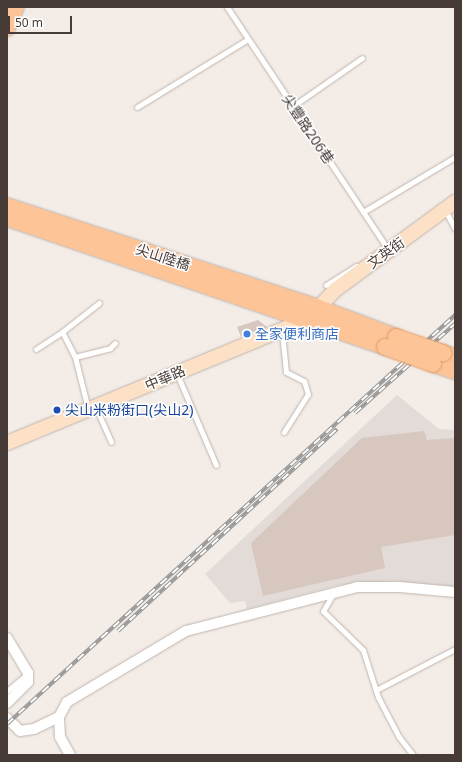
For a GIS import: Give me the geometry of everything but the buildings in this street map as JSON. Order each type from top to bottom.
[{"type":"main road","points":[[7,28],[16,7]]},
{"type":"main road","name":"尖山陸橋","points":[[7,206],[319,308],[391,342]]},
{"type":"main road","name":"尖山陸橋","points":[[7,218],[308,319],[391,342]]},
{"type":"main road","points":[[391,342],[444,358],[455,371]]},
{"type":"street","name":"文英街","points":[[319,308],[335,290],[450,205]]},
{"type":"street","name":"中華路","points":[[7,443],[176,372],[308,319],[319,308]]},
{"type":"street","points":[[70,755],[60,738],[59,717],[67,702],[84,690],[186,631],[358,587],[400,587],[455,592]]},
{"type":"street","points":[[7,638],[28,673],[28,682],[7,703]]},
{"type":"street","points":[[7,718],[20,731],[34,730],[59,717]]},
{"type":"lane","name":"尖豐路206巷","points":[[227,7],[389,250]]},
{"type":"lane","points":[[137,107],[248,39]]},
{"type":"lane","points":[[293,106],[362,58]]},
{"type":"lane","points":[[363,212],[455,157]]},
{"type":"lane","points":[[450,205],[455,228]]},
{"type":"lane","points":[[326,285],[382,250],[389,250]]},
{"type":"lane","points":[[36,349],[62,332],[99,303]]},
{"type":"lane","points":[[282,329],[286,372],[304,381],[308,394],[284,432]]},
{"type":"lane","points":[[62,332],[75,357],[92,408],[111,442]]},
{"type":"lane","points":[[75,357],[110,348],[114,343]]},
{"type":"lane","points":[[176,372],[216,465]]},
{"type":"lane","points":[[334,592],[323,611],[363,650],[376,690],[399,738],[413,755]]},
{"type":"lane","points":[[376,690],[455,649]]},
{"type":"lane","points":[[7,691],[28,673]]},
{"type":"shaded area","points":[[397,395],[439,429],[455,430],[455,588],[394,581],[339,585],[247,609],[245,601],[230,603],[205,574]]},
{"type":"railway","points":[[7,724],[455,315]]},
{"type":"railway","points":[[355,413],[455,324]]},
{"type":"railway","points":[[118,631],[337,429]]},
{"type":"place","name":"全家便利商店","points":[[247,334]]},
{"type":"place","name":"尖山米粉街口(尖山2)","points":[[57,410]]}]
